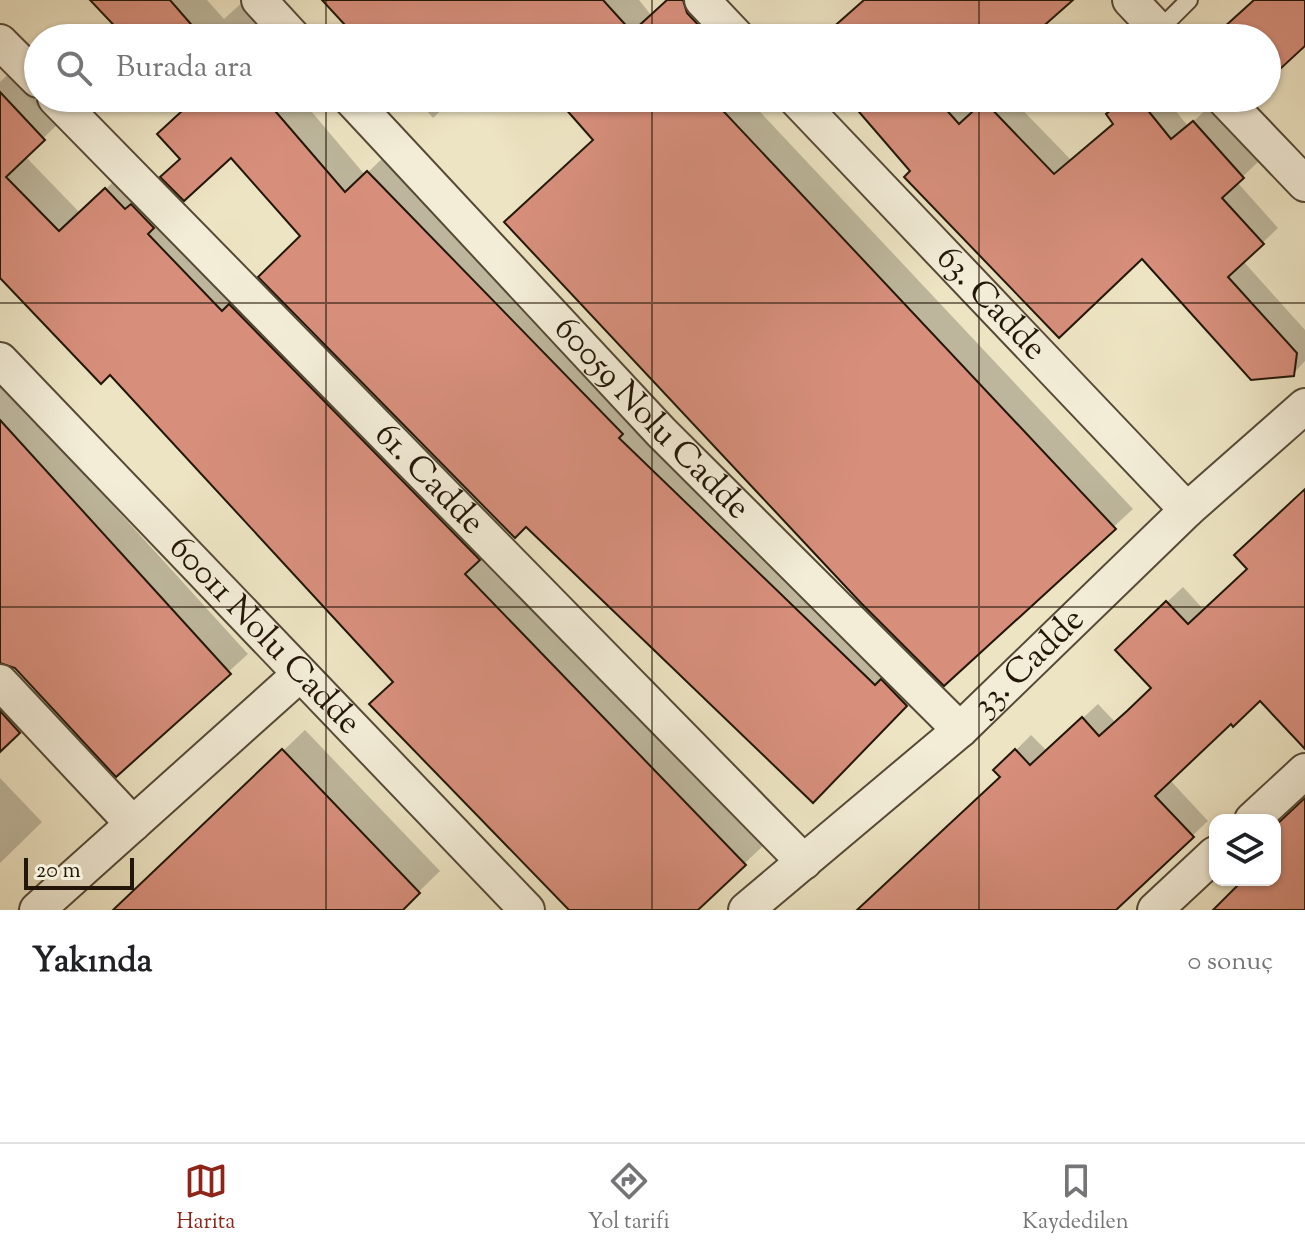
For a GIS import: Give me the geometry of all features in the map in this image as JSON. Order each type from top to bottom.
[{"type":"street","points":[[259,0],[281,24]]},
{"type":"street","points":[[702,0],[725,24]]},
{"type":"street","points":[[1130,0],[1153,24]]},
{"type":"street","points":[[0,42],[24,66]]},
{"type":"street","name":"61. Cadde","points":[[69,112],[804,862]]},
{"type":"street","name":"60059 Nolu Cadde","points":[[363,112],[661,432],[960,730]]},
{"type":"street","name":"63. Cadde","points":[[808,112],[1187,510]]},
{"type":"street","points":[[1236,112],[1305,184]]},
{"type":"street","name":"60011 Nolu Cadde","points":[[0,360],[527,910]]},
{"type":"street","name":"33. Cadde","points":[[746,910],[960,730],[1187,510],[1305,406]]},
{"type":"street","points":[[37,910],[300,674]]},
{"type":"street","points":[[0,682],[133,824]]},
{"type":"street","points":[[1258,814],[1305,771]]},
{"type":"street","points":[[1155,910],[1209,860]]},
{"type":"lane","points":[[1170,24],[1189,0]]},
{"type":"building","points":[[90,0],[170,0],[191,24],[113,24]]},
{"type":"building","points":[[322,0],[603,0],[625,24],[344,24]]},
{"type":"building","points":[[667,0],[683,0],[687,13],[697,24],[641,24]]},
{"type":"building","points":[[864,0],[1073,0],[1046,24],[837,24]]},
{"type":"building","points":[[1254,0],[1305,0],[1305,46],[1281,68],[1281,24],[1227,24]]},
{"type":"building","points":[[0,92],[45,140],[6,177],[59,231],[105,188],[125,209],[131,204],[154,228],[148,234],[222,311],[229,304],[480,560],[465,574],[746,865],[698,910],[569,910],[369,704],[393,682],[110,375],[101,384],[0,278]]},
{"type":"building","points":[[181,112],[276,112],[345,192],[367,171],[623,434],[619,438],[875,685],[881,679],[907,706],[813,803],[526,527],[515,538],[258,277],[300,236],[231,158],[184,201],[160,177],[180,159],[157,134]]},
{"type":"building","points":[[568,112],[724,112],[1116,529],[944,686],[861,603],[504,222],[593,140]]},
{"type":"building","points":[[859,112],[948,112],[959,124],[972,112],[995,112],[1054,174],[1113,124],[1106,114],[1108,112],[1149,112],[1171,139],[1193,121],[1244,178],[1222,198],[1264,244],[1228,277],[1297,353],[1294,376],[1251,380],[1142,259],[1059,338],[904,177],[910,171]]},
{"type":"building","points":[[0,420],[231,674],[116,777],[15,668],[0,663]]},
{"type":"building","points":[[1305,489],[1305,749],[1260,701],[1233,727],[1231,724],[1155,796],[1194,837],[1116,910],[857,910],[1000,777],[993,770],[1015,749],[1030,765],[1082,717],[1099,736],[1127,711],[1151,688],[1115,650],[1166,601],[1188,624],[1247,569],[1234,555]]},
{"type":"building","points":[[0,711],[20,733],[0,752]]},
{"type":"building","points":[[282,749],[420,893],[403,910],[113,910]]},
{"type":"building","points":[[1305,798],[1305,910],[1213,910],[1237,886],[1281,886],[1281,820]]}]
